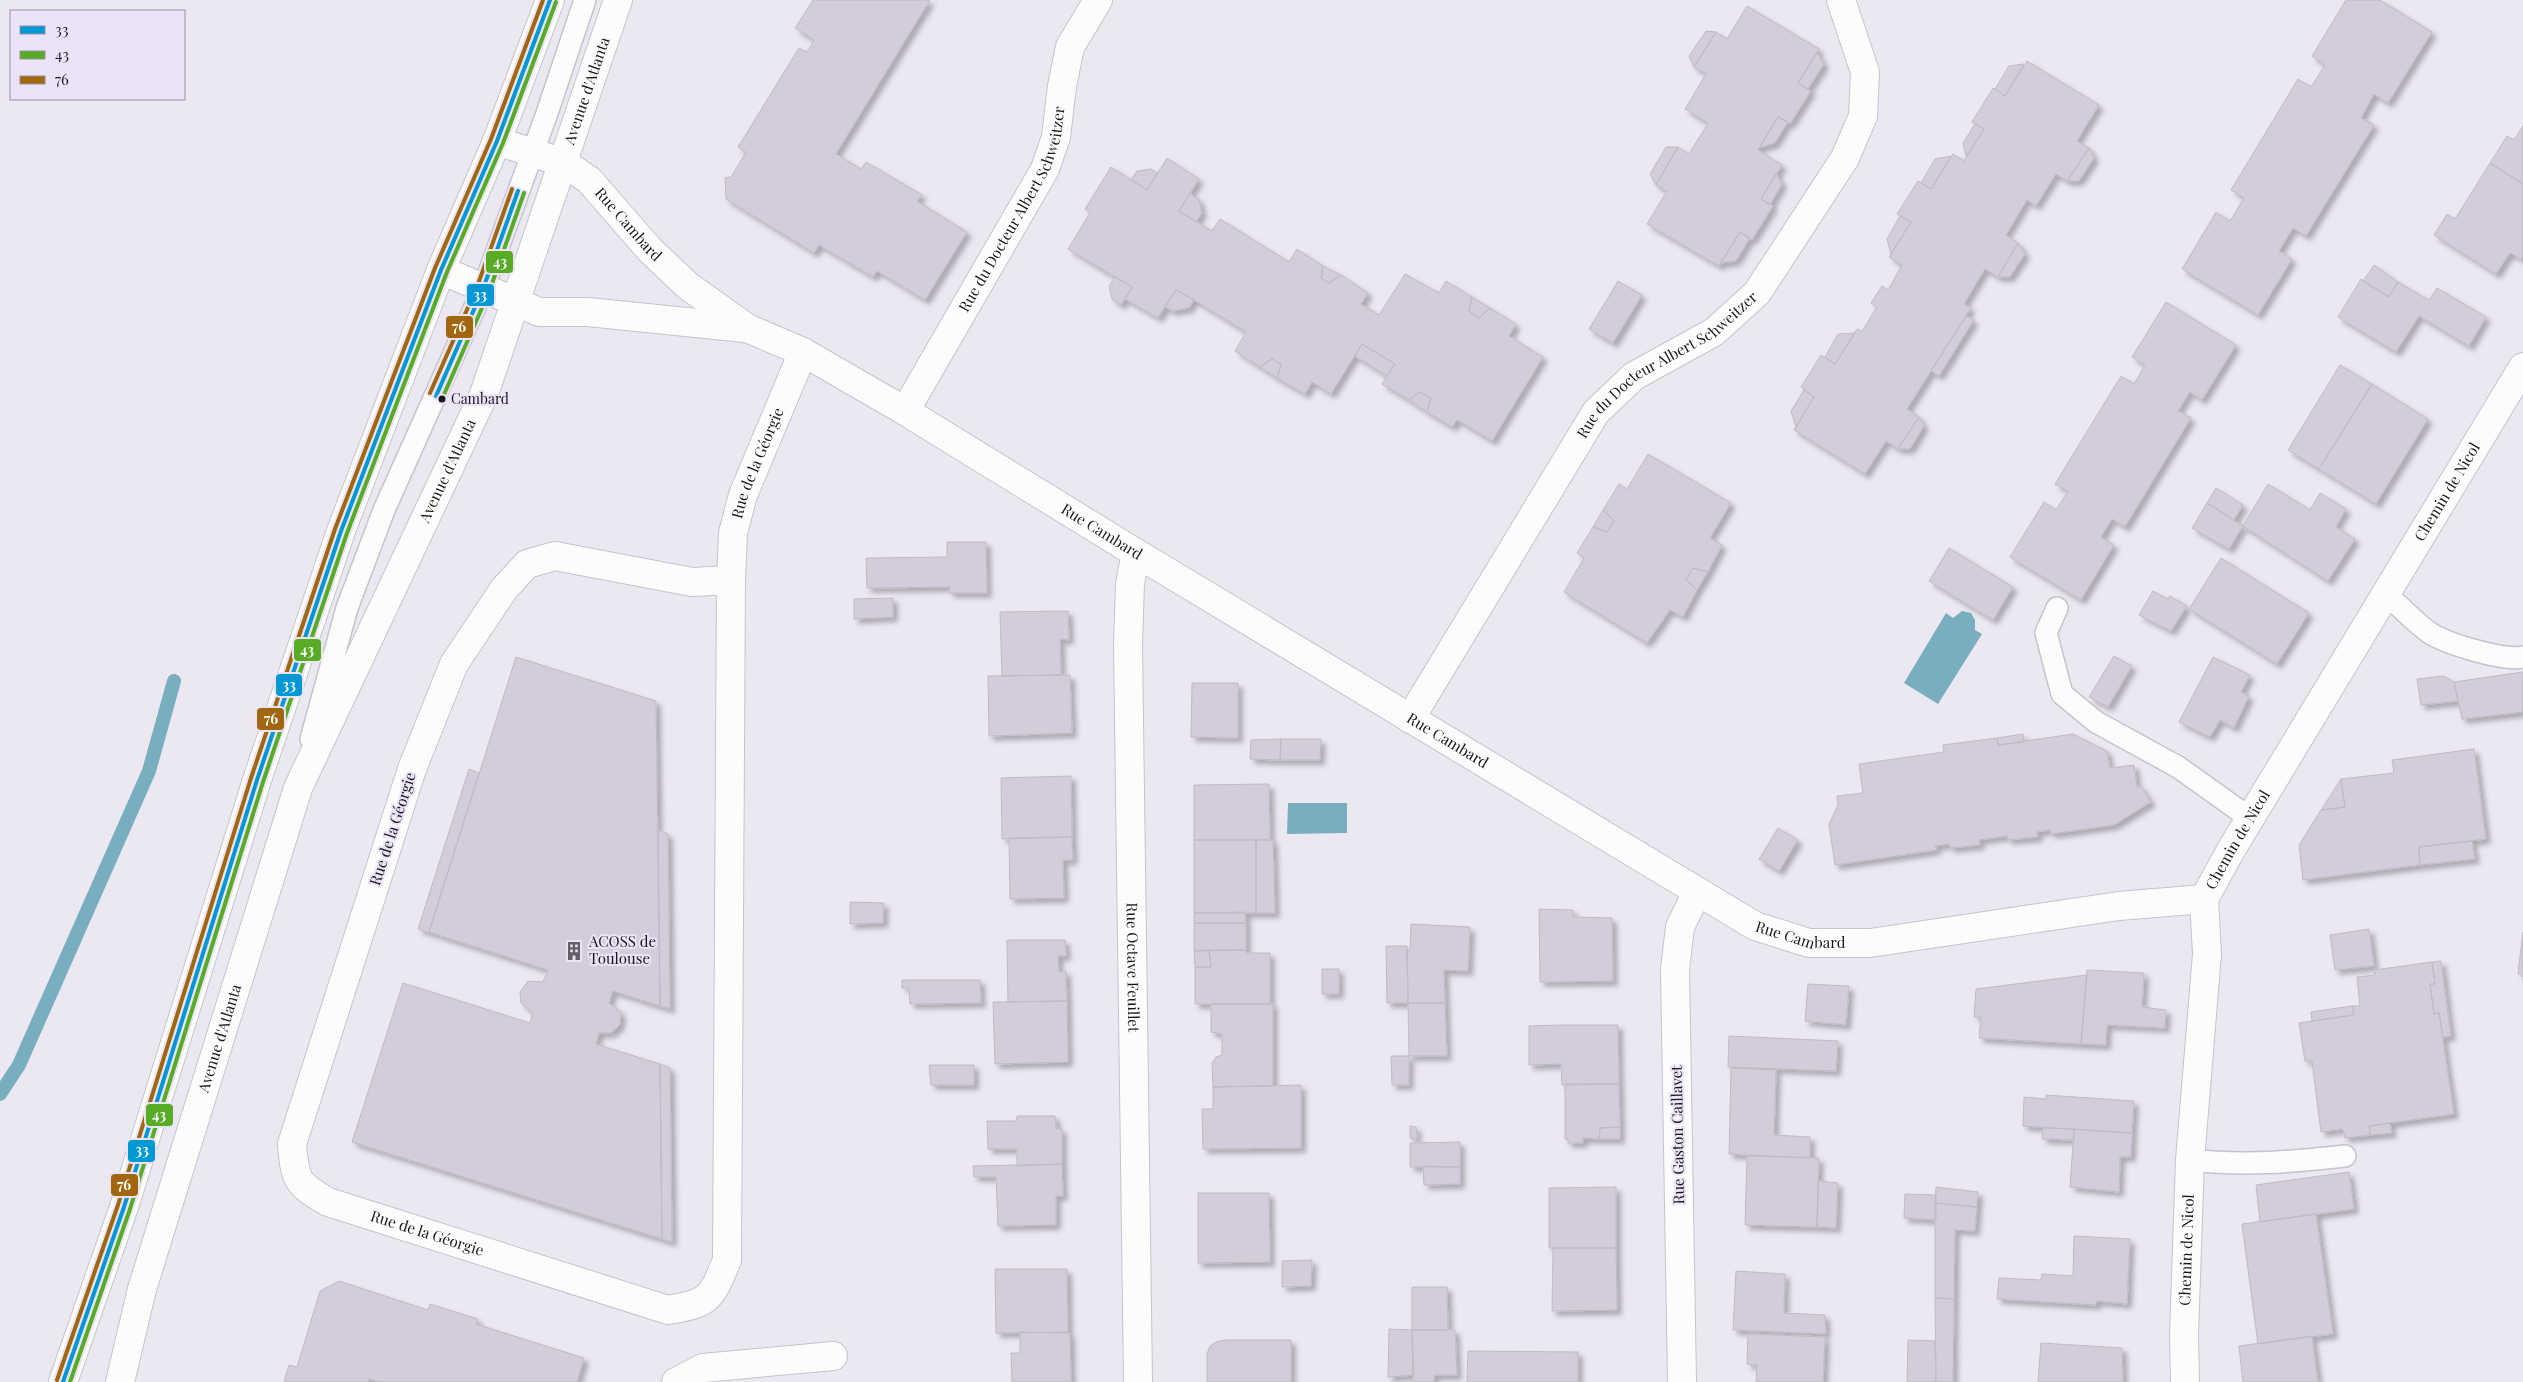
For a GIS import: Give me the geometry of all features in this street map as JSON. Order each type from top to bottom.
[{"type":"street","points":[[63,1382],[124,1207],[260,771],[341,531],[441,270],[498,141],[550,0]]},
{"type":"street","name":"Avenue d'Atlanta","points":[[120,1382],[142,1289],[298,788],[480,403],[564,163],[618,0]]},
{"type":"street","name":"Rue du Docteur Albert Schweitzer","points":[[905,411],[1045,169],[1056,137],[1062,86],[1070,47],[1098,0]]},
{"type":"street","name":"Rue du Docteur Albert Schweitzer","points":[[1410,719],[1596,412],[1634,376],[1714,332],[1757,293],[1845,158],[1863,116],[1865,72],[1841,0]]},
{"type":"street","name":"Rue Cambard","points":[[498,141],[564,163],[589,180],[650,250],[688,286],[747,328],[803,352],[905,411],[1136,553],[1755,926],[1809,943],[1870,943],[2119,906],[2204,899]]},
{"type":"street","name":"Rue Cambard","points":[[441,270],[539,312],[588,312],[747,328]]},
{"type":"street","name":"Rue de la Géorgie","points":[[730,580],[692,582],[555,556],[528,564],[504,588],[454,664],[412,769],[292,1144],[294,1173],[306,1189],[328,1202],[668,1310],[698,1305],[715,1291],[727,1260],[730,580],[734,532],[743,495],[803,352]]},
{"type":"street","name":"Chemin de Nicol","points":[[2185,1382],[2184,1335],[2190,1160],[2205,981],[2204,899],[2523,366]]},
{"type":"street","name":"Rue Octave Feuillet","points":[[1136,553],[1130,583],[1128,645],[1138,1382]]},
{"type":"street","name":"Rue Gaston Caillavet","points":[[1682,1382],[1675,969],[1680,927],[1697,892]]},
{"type":"street","points":[[676,1382],[703,1368],[833,1356]]},
{"type":"lane","name":"Avenue d'Atlanta","points":[[298,788],[347,608],[384,510],[482,289],[585,0]]},
{"type":"lane","points":[[2386,594],[2431,634],[2484,654],[2516,658],[2523,657]]},
{"type":"lane","points":[[2057,608],[2046,633],[2062,694],[2096,722],[2178,767],[2251,819]]},
{"type":"lane","points":[[2190,1160],[2228,1165],[2345,1156]]},
{"type":"lane","name":"Avenue d'Atlanta","points":[[111,1382],[142,1289]]},
{"type":"water","points":[[1962,611],[1971,613],[1975,620],[1975,630],[1982,634],[1938,704],[1904,683],[1946,613],[1953,618]]},
{"type":"water","points":[[1288,803],[1347,803],[1347,833],[1287,834]]},
{"type":"building","points":[[813,0],[930,0],[836,154],[861,169],[866,162],[922,195],[917,201],[967,232],[925,300],[877,271],[873,277],[819,245],[814,253],[726,199],[725,178],[731,177],[746,152],[738,147],[799,48],[807,52],[814,40],[795,28]]},
{"type":"building","points":[[2346,0],[2380,0],[2432,32],[2388,103],[2374,94],[2361,118],[2374,125],[2306,236],[2293,228],[2279,251],[2292,259],[2258,315],[2182,269],[2216,212],[2230,221],[2244,198],[2231,190],[2298,79],[2311,87],[2325,65],[2312,56]]},
{"type":"building","points":[[1747,6],[1819,49],[1798,83],[1811,91],[1790,124],[1778,117],[1758,150],[1782,165],[1761,199],[1773,206],[1752,240],[1740,232],[1719,266],[1647,224],[1667,191],[1656,185],[1678,147],[1689,154],[1708,123],[1685,109],[1706,74],[1694,67],[1716,32],[1727,39]]},
{"type":"building","points":[[1706,31],[1716,32],[1694,67],[1689,56]]},
{"type":"building","points":[[1817,53],[1824,64],[1808,89],[1798,83]]},
{"type":"building","points":[[2027,61],[2099,105],[2077,141],[2089,148],[2067,181],[2056,174],[2036,206],[2027,200],[2006,235],[2018,243],[1998,277],[1985,269],[1964,304],[1971,308],[1907,409],[1919,417],[1898,449],[1886,441],[1865,474],[1794,430],[1814,397],[1801,387],[1821,355],[1835,364],[1857,329],[1862,331],[1877,307],[1871,303],[1882,286],[1888,290],[1902,265],[1889,257],[1911,222],[1897,214],[1918,181],[1931,189],[1953,154],[1964,161],[1984,129],[1972,122],[1993,88],[2005,96]]},
{"type":"building","points":[[2024,64],[2005,96],[1995,89],[2009,66]]},
{"type":"building","points":[[1778,117],[1788,122],[1775,143],[1759,148]]},
{"type":"building","points":[[1975,124],[1984,129],[1966,156],[1963,143]]},
{"type":"building","points":[[2523,126],[2523,184],[2490,163],[2507,136],[2514,140]]},
{"type":"building","points":[[1666,147],[1678,147],[1656,185],[1650,174]]},
{"type":"building","points":[[2089,148],[2094,158],[2079,181],[2067,181]]},
{"type":"building","points":[[1951,156],[1931,189],[1921,183],[1935,159]]},
{"type":"building","points":[[1167,158],[1199,179],[1179,211],[1212,231],[1220,219],[1289,262],[1297,249],[1323,266],[1321,278],[1329,283],[1341,275],[1368,293],[1361,304],[1379,315],[1405,274],[1439,293],[1446,281],[1472,297],[1469,311],[1479,318],[1490,308],[1516,324],[1509,336],[1543,357],[1492,441],[1457,420],[1452,427],[1427,412],[1431,398],[1420,392],[1409,400],[1382,384],[1395,364],[1362,344],[1331,394],[1312,382],[1305,394],[1277,378],[1281,364],[1272,359],[1260,367],[1235,351],[1246,332],[1194,300],[1176,290],[1158,318],[1125,299],[1132,287],[1068,249],[1090,213],[1085,209],[1111,167],[1147,190]]},
{"type":"building","points":[[2490,163],[2523,184],[2523,256],[2521,259],[2510,253],[2496,274],[2434,235],[2447,214],[2455,219]]},
{"type":"building","points":[[1151,169],[1157,173],[1147,190],[1131,180],[1137,171]]},
{"type":"building","points":[[1776,173],[1782,184],[1770,205],[1761,199]]},
{"type":"building","points":[[1190,193],[1199,200],[1202,213],[1196,222],[1179,211]]},
{"type":"building","points":[[1900,216],[1911,222],[1891,254],[1887,239]]},
{"type":"building","points":[[1740,232],[1750,238],[1736,261],[1721,263]]},
{"type":"building","points":[[2018,243],[2025,254],[2010,277],[1998,277]]},
{"type":"building","points":[[2374,265],[2398,282],[2389,297],[2363,281]]},
{"type":"building","points":[[1323,266],[1341,275],[1329,283],[1321,278]]},
{"type":"building","points":[[1115,277],[1132,287],[1121,305],[1112,299],[1109,286]]},
{"type":"building","points":[[2361,279],[2389,297],[2398,282],[2429,300],[2437,288],[2486,317],[2469,346],[2419,316],[2396,352],[2338,317]]},
{"type":"building","points":[[1618,281],[1642,295],[1613,343],[1589,329]]},
{"type":"building","points":[[1176,290],[1194,300],[1189,308],[1173,311],[1165,307]]},
{"type":"building","points":[[1472,297],[1490,308],[1479,318],[1469,311]]},
{"type":"building","points":[[2166,302],[2236,345],[2202,400],[2190,392],[2178,411],[2191,418],[2125,527],[2112,519],[2101,537],[2114,545],[2081,600],[2010,557],[2044,502],[2056,510],[2068,491],[2055,484],[2121,376],[2134,384],[2145,365],[2132,357]]},
{"type":"building","points":[[1966,316],[1974,320],[1939,376],[1931,371]]},
{"type":"building","points":[[1855,333],[1835,364],[1825,357],[1838,334]]},
{"type":"building","points":[[1362,344],[1395,364],[1387,376],[1355,356]]},
{"type":"building","points":[[1272,359],[1281,364],[1277,378],[1260,367]]},
{"type":"building","points":[[2340,365],[2372,384],[2319,469],[2288,450]]},
{"type":"building","points":[[2372,384],[2428,419],[2376,504],[2319,469]]},
{"type":"building","points":[[1804,390],[1814,397],[1796,427],[1791,411]]},
{"type":"building","points":[[1420,392],[1431,398],[1427,412],[1409,400]]},
{"type":"building","points":[[1919,417],[1924,426],[1910,449],[1898,449]]},
{"type":"building","points":[[1648,454],[1731,503],[1710,538],[1722,545],[1708,572],[1693,568],[1686,580],[1697,590],[1683,617],[1670,610],[1647,643],[1564,592],[1584,558],[1577,553],[1593,527],[1607,532],[1614,520],[1603,510],[1619,484],[1627,489]]},
{"type":"building","points":[[2268,484],[2310,510],[2320,493],[2346,509],[2336,527],[2355,539],[2328,581],[2243,526]]},
{"type":"building","points":[[2216,488],[2243,505],[2234,520],[2207,503]]},
{"type":"building","points":[[2207,503],[2243,526],[2229,549],[2192,528]]},
{"type":"building","points":[[1603,510],[1614,520],[1607,532],[1593,527]]},
{"type":"building","points":[[947,542],[986,542],[987,593],[949,593],[950,587],[867,588],[866,558],[947,557]]},
{"type":"building","points":[[1949,548],[2013,587],[1993,620],[1929,581]]},
{"type":"building","points":[[2221,558],[2309,613],[2277,664],[2189,609]]},
{"type":"building","points":[[1693,568],[1708,572],[1697,590],[1686,580]]},
{"type":"building","points":[[2153,591],[2168,599],[2170,596],[2187,606],[2171,631],[2139,615]]},
{"type":"building","points":[[893,598],[893,617],[854,619],[854,599]]},
{"type":"building","points":[[1068,611],[1069,640],[1060,639],[1061,675],[1002,676],[1000,612]]},
{"type":"building","points":[[2114,656],[2132,666],[2108,707],[2089,697]]},
{"type":"building","name":"ACOSS de Toulouse","points":[[516,657],[656,701],[660,1006],[613,991],[609,1003],[621,1012],[620,1025],[611,1033],[599,1033],[596,1044],[660,1064],[662,1239],[352,1142],[403,983],[530,1023],[533,1013],[521,1003],[520,992],[528,981],[543,982],[548,970],[429,932]]},
{"type":"building","points":[[2213,657],[2250,675],[2241,692],[2249,696],[2234,728],[2220,720],[2210,737],[2179,722]]},
{"type":"building","points":[[2523,672],[2523,712],[2462,719],[2454,682]]},
{"type":"building","points":[[1070,675],[1072,733],[989,736],[988,676]]},
{"type":"building","points":[[2444,676],[2454,682],[2458,701],[2421,705],[2417,679]]},
{"type":"building","points":[[1192,683],[1238,683],[1238,738],[1191,737]]},
{"type":"building","points":[[2023,734],[2024,742],[1998,745],[1997,738]]},
{"type":"building","points":[[2073,734],[2107,751],[2110,768],[2134,765],[2137,787],[2141,786],[2151,802],[2114,825],[2051,834],[2050,830],[2037,832],[2038,837],[2008,840],[2007,836],[1979,840],[1980,845],[1950,848],[1949,844],[1935,846],[1937,850],[1835,865],[1829,824],[1838,805],[1837,796],[1863,793],[1859,764],[1944,752],[1943,745],[1997,738],[1998,745]]},
{"type":"building","points":[[1281,739],[1321,739],[1320,760],[1280,760]]},
{"type":"building","points":[[1281,739],[1280,760],[1250,759],[1251,740]]},
{"type":"building","points":[[2474,749],[2486,839],[2419,847],[2420,865],[2303,880],[2299,845],[2321,810],[2345,807],[2341,779],[2394,773],[2392,760]]},
{"type":"building","points":[[469,769],[479,773],[429,932],[418,929]]},
{"type":"building","points":[[1071,776],[1072,837],[1002,839],[1001,778]]},
{"type":"building","points":[[2341,779],[2345,807],[2321,810]]},
{"type":"building","points":[[1269,784],[1270,840],[1194,840],[1194,785]]},
{"type":"building","points":[[1778,828],[1798,840],[1779,871],[1759,859]]},
{"type":"building","points":[[658,830],[668,834],[670,1009],[660,1006]]},
{"type":"building","points":[[1072,837],[1073,860],[1063,860],[1064,898],[1010,899],[1009,838]]},
{"type":"building","points":[[1194,840],[1256,840],[1256,913],[1194,913]]},
{"type":"building","points":[[1256,840],[1273,840],[1275,913],[1256,913]]},
{"type":"building","points":[[2472,841],[2475,859],[2420,865],[2419,847]]},
{"type":"building","points":[[850,902],[884,903],[883,923],[850,924]]},
{"type":"building","points":[[1539,909],[1573,910],[1573,917],[1612,918],[1613,981],[1540,982]]},
{"type":"building","points":[[1245,912],[1246,923],[1194,923],[1194,913]]},
{"type":"building","points":[[1194,923],[1246,923],[1246,950],[1194,951]]},
{"type":"building","points":[[1411,924],[1470,927],[1468,971],[1444,970],[1445,1003],[1408,1003],[1407,950],[1410,950]]},
{"type":"building","points":[[2369,929],[2374,966],[2335,970],[2330,935]]},
{"type":"building","points":[[2523,932],[2523,977],[2518,973]]},
{"type":"building","points":[[1007,940],[1065,940],[1066,956],[1058,956],[1059,972],[1066,971],[1067,1001],[1008,1002]]},
{"type":"building","points":[[1386,946],[1407,946],[1408,1003],[1387,1003]]},
{"type":"building","points":[[1209,950],[1211,967],[1195,967],[1194,951]]},
{"type":"building","points":[[1209,950],[1246,950],[1247,953],[1270,953],[1270,1004],[1195,1004],[1195,967],[1211,967]]},
{"type":"building","points":[[2441,961],[2451,1036],[2443,1037],[2439,1013],[2434,1014],[2430,984],[2435,984],[2432,962]]},
{"type":"building","points":[[2432,962],[2435,984],[2430,984],[2434,1014],[2439,1013],[2454,1114],[2369,1126],[2370,1135],[2345,1138],[2343,1129],[2321,1132],[2312,1061],[2305,1061],[2299,1023],[2354,1015],[2352,1006],[2360,1006],[2357,977],[2375,975],[2374,970]]},
{"type":"building","points":[[1322,969],[1339,969],[1339,994],[1322,994]]},
{"type":"building","points":[[2087,970],[2144,973],[2142,1007],[2166,1010],[2165,1028],[2107,1025],[2106,1045],[2081,1044]]},
{"type":"building","points":[[2087,975],[2081,1044],[1979,1038],[1981,1017],[1974,1017],[1976,989]]},
{"type":"building","points":[[902,980],[980,980],[981,1003],[910,1004],[909,988],[902,988]]},
{"type":"building","points":[[1808,984],[1849,986],[1846,1025],[1805,1021]]},
{"type":"building","points":[[1067,1001],[1068,1062],[995,1064],[993,1002]]},
{"type":"building","points":[[1408,1003],[1445,1003],[1447,1056],[1409,1056]]},
{"type":"building","points":[[1211,1004],[1273,1004],[1273,1086],[1213,1087],[1212,1063],[1216,1057],[1222,1055],[1222,1034],[1211,1032]]},
{"type":"building","points":[[2352,1006],[2354,1015],[2312,1021],[2311,1012]]},
{"type":"building","points":[[1618,1025],[1619,1084],[1562,1085],[1561,1064],[1529,1065],[1529,1026]]},
{"type":"building","points":[[1729,1036],[1838,1041],[1836,1071],[1728,1067]]},
{"type":"building","points":[[1391,1056],[1409,1056],[1409,1085],[1392,1085]]},
{"type":"building","points":[[660,1064],[670,1068],[672,1242],[662,1239]]},
{"type":"building","points":[[929,1065],[974,1065],[974,1085],[931,1085]]},
{"type":"building","points":[[1731,1068],[1776,1070],[1774,1135],[1810,1137],[1810,1158],[1729,1154]]},
{"type":"building","points":[[1565,1084],[1619,1084],[1620,1127],[1600,1128],[1599,1139],[1583,1138],[1583,1143],[1568,1143],[1568,1139],[1565,1139]]},
{"type":"building","points":[[1301,1085],[1301,1148],[1203,1149],[1202,1109],[1213,1109],[1213,1087]]},
{"type":"building","points":[[2046,1095],[2134,1101],[2132,1133],[2023,1126],[2024,1097],[2046,1099]]},
{"type":"building","points":[[1017,1116],[1055,1116],[1056,1128],[1062,1129],[1062,1164],[1017,1166],[1017,1149],[988,1149],[987,1121],[1016,1121]]},
{"type":"building","points":[[2390,1123],[2392,1133],[2370,1135],[2369,1126]]},
{"type":"building","points":[[1410,1126],[1416,1127],[1417,1139],[1410,1138]]},
{"type":"building","points":[[1620,1127],[1620,1139],[1599,1139],[1600,1128]]},
{"type":"building","points":[[2043,1128],[2074,1129],[2074,1140],[2042,1139]]},
{"type":"building","points":[[2074,1129],[2132,1133],[2131,1157],[2120,1157],[2119,1192],[2070,1187]]},
{"type":"building","points":[[1460,1142],[1460,1167],[1410,1167],[1410,1143]]},
{"type":"building","points":[[1747,1156],[1819,1158],[1817,1227],[1745,1225]]},
{"type":"building","points":[[1062,1164],[1063,1196],[1056,1196],[1056,1225],[998,1226],[996,1177],[974,1177],[973,1166]]},
{"type":"building","points":[[1423,1166],[1460,1167],[1460,1184],[1424,1185]]},
{"type":"building","points":[[2349,1172],[2354,1209],[2260,1222],[2256,1185]]},
{"type":"building","points":[[1818,1181],[1838,1183],[1836,1228],[1817,1227]]},
{"type":"building","points":[[1616,1187],[1616,1248],[1549,1248],[1549,1188]]},
{"type":"building","points":[[1936,1187],[1978,1192],[1977,1207],[1935,1203]]},
{"type":"building","points":[[1198,1193],[1269,1193],[1270,1262],[1198,1263]]},
{"type":"building","points":[[1905,1194],[1936,1195],[1936,1220],[1904,1218]]},
{"type":"building","points":[[1935,1203],[1977,1207],[1975,1231],[1955,1230],[1954,1299],[1935,1298]]},
{"type":"building","points":[[2316,1214],[2333,1334],[2258,1344],[2242,1224]]},
{"type":"building","points":[[2074,1236],[2130,1239],[2127,1304],[2097,1301],[2096,1305],[1997,1299],[1999,1278],[2041,1280],[2042,1274],[2073,1276]]},
{"type":"building","points":[[1553,1248],[1616,1248],[1617,1310],[1552,1311]]},
{"type":"building","points":[[1312,1260],[1311,1286],[1282,1287],[1282,1261]]},
{"type":"building","points":[[995,1269],[1067,1269],[1068,1332],[996,1333]]},
{"type":"building","points":[[1736,1271],[1785,1274],[1784,1313],[1825,1315],[1826,1334],[1733,1330]]},
{"type":"building","points":[[339,1281],[428,1310],[430,1304],[478,1319],[476,1324],[584,1358],[577,1382],[380,1382],[369,1379],[368,1382],[284,1382],[289,1365],[297,1367],[320,1291]]},
{"type":"building","points":[[1412,1287],[1447,1287],[1448,1330],[1412,1330]]},
{"type":"building","points":[[1935,1298],[1954,1299],[1953,1382],[1936,1382]]},
{"type":"building","points":[[1389,1329],[1412,1330],[1414,1375],[1388,1377]]},
{"type":"building","points":[[1412,1330],[1455,1330],[1457,1375],[1434,1375],[1434,1382],[1413,1382]]},
{"type":"building","points":[[1020,1332],[1070,1333],[1071,1382],[1012,1382],[1011,1353],[1020,1353]]},
{"type":"building","points":[[1748,1334],[1825,1337],[1823,1382],[1756,1382],[1757,1365],[1747,1364]]},
{"type":"building","points":[[2312,1336],[2318,1382],[2243,1382],[2239,1346]]},
{"type":"building","points":[[1225,1340],[1291,1340],[1291,1382],[1207,1382],[1207,1354],[1210,1346]]},
{"type":"building","points":[[1908,1340],[1935,1341],[1936,1382],[1907,1382]]},
{"type":"building","points":[[2041,1343],[2122,1348],[2123,1382],[2038,1382]]},
{"type":"building","points":[[1468,1351],[1578,1352],[1578,1382],[1467,1382]]},
{"type":"waterway","points":[[0,1094],[19,1065],[149,771],[174,681]]},
{"type":"transit line","name":"76","points":[[57,1380],[118,1205],[251,778],[335,529],[435,268],[491,139],[543,0]]},
{"type":"transit line","name":"33","points":[[63,1382],[124,1207],[257,780],[341,531],[441,270],[497,141],[550,0]]},
{"type":"transit line","name":"43","points":[[70,1382],[130,1209],[263,782],[347,533],[447,272],[503,143],[556,2]]},
{"type":"transit line","name":"76","points":[[430,393],[477,287],[512,189]]},
{"type":"transit line","name":"33","points":[[436,396],[483,289],[518,191]]},
{"type":"transit line","name":"43","points":[[442,399],[489,292],[524,193]]},
{"type":"place","name":"Cambard","points":[[442,399]]},
{"type":"place","name":"ACOSS de Toulouse","points":[[574,951]]}]
